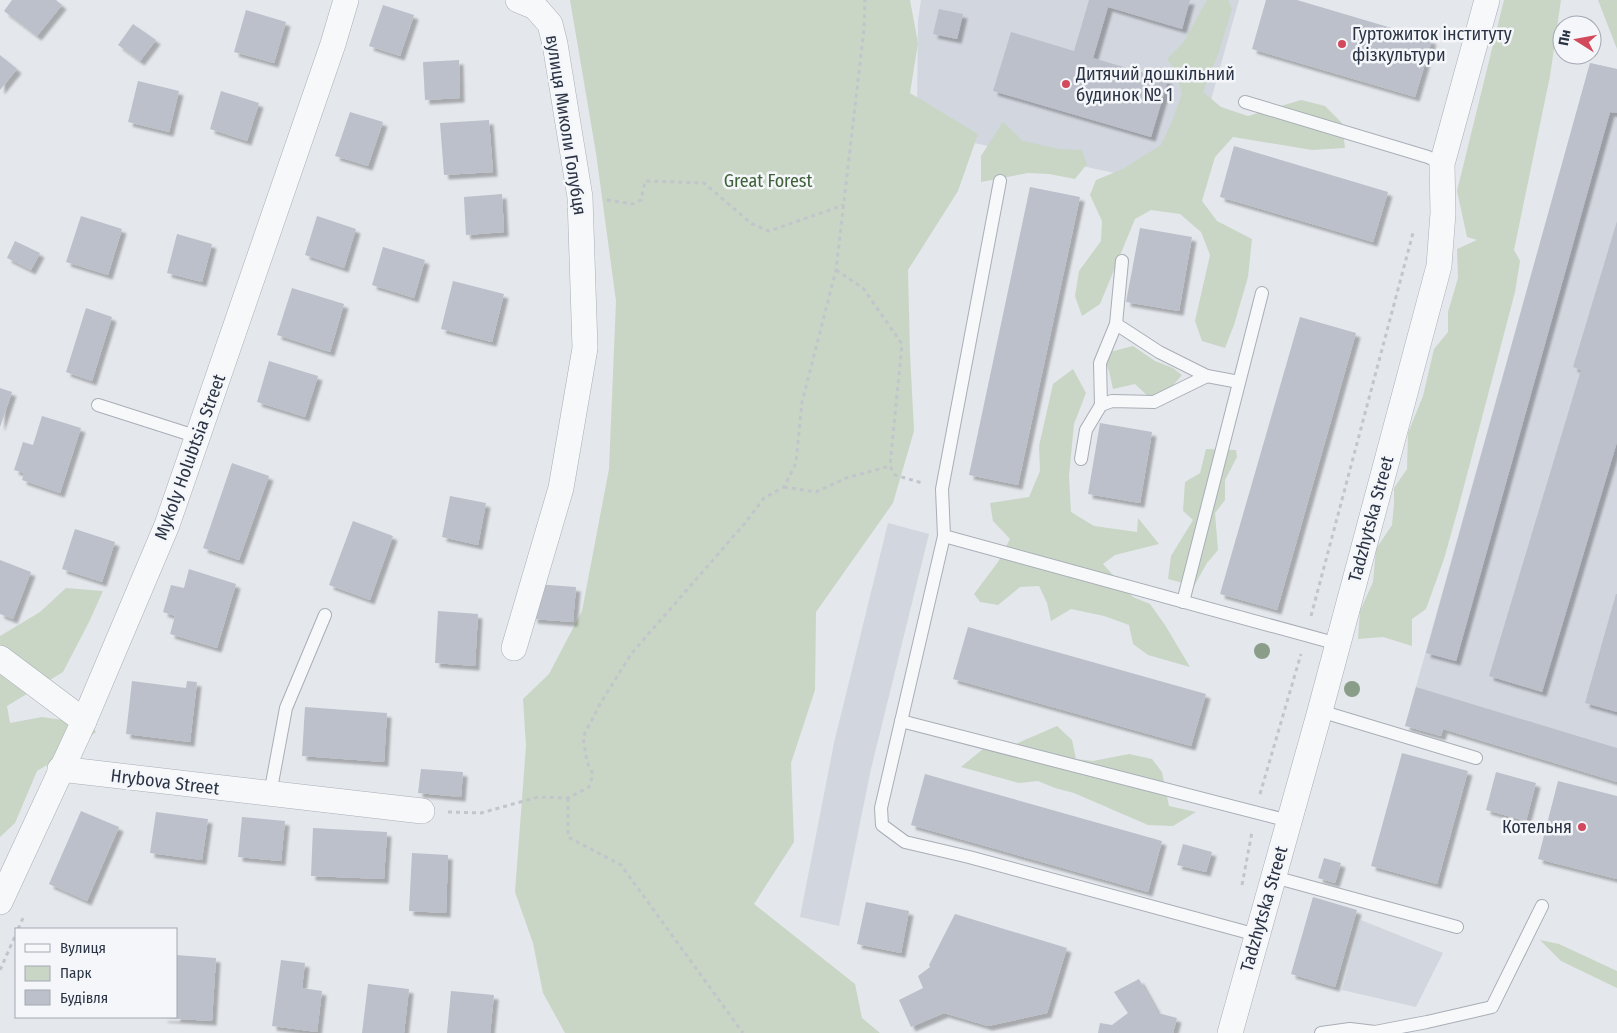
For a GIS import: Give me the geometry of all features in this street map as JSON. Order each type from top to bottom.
[{"type":"street","name":"Mykoly Holubtsia Street","points":[[0,902],[84,722],[167,525],[333,44],[346,0]]},
{"type":"street","name":"вулиця Миколи Голубця","points":[[514,648],[561,488],[585,348],[580,197],[555,44],[550,24],[535,8],[518,0]]},
{"type":"street","name":"Tadzhytska Street","points":[[1230,1033],[1320,711],[1439,266],[1443,212],[1442,164],[1487,0]]},
{"type":"street","points":[[0,658],[84,722]]},
{"type":"street","name":"Hrybova Street","points":[[60,770],[422,811]]},
{"type":"lane","points":[[1245,102],[1428,157],[1442,164]]},
{"type":"lane","points":[[1000,181],[942,489],[944,536],[881,808],[882,824],[905,842],[1257,935]]},
{"type":"lane","points":[[1081,459],[1086,430],[1101,405],[1100,363],[1116,324],[1122,261]]},
{"type":"lane","points":[[1183,602],[1262,293]]},
{"type":"lane","points":[[1116,324],[1159,352],[1207,376],[1239,382]]},
{"type":"lane","points":[[1101,405],[1112,401],[1154,402],[1207,376]]},
{"type":"lane","points":[[98,405],[198,437]]},
{"type":"lane","points":[[944,536],[1338,644]]},
{"type":"lane","points":[[270,794],[286,708],[325,615]]},
{"type":"lane","points":[[1320,711],[1476,758]]},
{"type":"lane","points":[[901,722],[1289,821]]},
{"type":"lane","points":[[1274,877],[1457,927]]},
{"type":"lane","points":[[1326,1032],[1350,1029],[1375,1032],[1492,1007],[1542,906]]},
{"type":"path","points":[[422,811],[481,813],[538,797],[568,798],[589,787],[593,774],[587,762],[582,737],[600,704],[632,654],[746,522],[764,498],[784,487],[796,463],[802,402],[836,270],[864,29],[865,0]]},
{"type":"path","points":[[633,204],[641,200],[645,181],[704,183],[752,224],[769,231],[844,205]]},
{"type":"path","points":[[1241,890],[1255,812],[1306,636],[1414,229]]},
{"type":"path","points":[[836,270],[863,288],[902,344],[890,466],[895,474],[942,489]]},
{"type":"path","points":[[784,487],[816,492],[846,478],[890,466]]},
{"type":"path","points":[[568,798],[568,836],[621,865],[743,1033]]},
{"type":"path","points":[[0,970],[15,936]]},
{"type":"shaded area","name":"Дитячий дошкільний будинок № 1","points":[[921,0],[1239,0],[1191,171],[1176,186],[927,133],[917,112],[918,21]]},
{"type":"shaded area","points":[[1589,65],[1617,69],[1617,779],[1443,729],[1405,726]]},
{"type":"shaded area","points":[[888,523],[929,534],[871,769],[839,926],[800,917],[834,743]]},
{"type":"shaded area","points":[[1361,920],[1443,953],[1416,1007],[1342,990]]},
{"type":"green space","name":"Great Forest","points":[[570,0],[910,0],[918,43],[910,93],[978,134],[958,191],[908,270],[914,431],[893,503],[816,612],[815,690],[791,763],[794,842],[754,904],[855,984],[862,1018],[880,1033],[565,1033],[543,993],[533,943],[515,892],[526,746],[523,699],[549,674],[582,611],[609,469],[616,301],[596,153]]},
{"type":"green space","points":[[1207,0],[1228,0],[1232,9],[1219,52],[1203,92],[1221,107],[1248,116],[1301,100],[1325,106],[1342,123],[1345,148],[1312,150],[1233,137],[1215,157],[1202,201],[1217,221],[1252,239],[1248,277],[1225,348],[1202,341],[1195,321],[1210,255],[1201,232],[1180,214],[1151,210],[1135,219],[1100,304],[1082,316],[1075,296],[1079,271],[1101,241],[1102,221],[1090,195],[1096,180],[1123,169],[1161,145],[1182,94],[1176,72],[1167,59],[1183,43]]},
{"type":"green space","points":[[1504,0],[1561,0],[1559,15],[1552,15],[1552,62],[1550,76],[1514,250],[1520,261],[1515,292],[1444,559],[1426,609],[1412,619],[1412,646],[1383,637],[1358,639],[1360,611],[1373,582],[1376,549],[1392,525],[1394,488],[1407,469],[1408,433],[1423,396],[1434,349],[1448,332],[1448,312],[1458,278],[1457,249],[1477,240],[1467,237],[1457,191]]},
{"type":"green space","points":[[1598,0],[1617,0],[1617,49]]},
{"type":"green space","points":[[1003,122],[1023,141],[1059,149],[1082,150],[1087,164],[1075,179],[1049,174],[1028,173],[981,182],[981,156]]},
{"type":"green space","points":[[1133,346],[1155,361],[1173,368],[1182,375],[1162,398],[1154,402],[1135,384],[1113,389],[1109,371],[1102,354]]},
{"type":"green space","points":[[1073,369],[1086,393],[1074,424],[1069,476],[1071,512],[1094,526],[1137,532],[1138,518],[1159,544],[1115,555],[1103,564],[1133,597],[1150,604],[1190,667],[1148,655],[1133,644],[1129,625],[1104,616],[1071,609],[1051,621],[1047,603],[1039,586],[1020,587],[998,605],[980,602],[974,594],[998,562],[1010,539],[993,521],[990,503],[1029,497],[1040,471],[1039,446],[1053,384]]},
{"type":"green space","points":[[1206,449],[1236,450],[1237,457],[1225,480],[1225,500],[1215,513],[1218,550],[1207,563],[1194,586],[1168,579],[1171,556],[1193,520],[1183,511],[1185,482],[1200,473]]},
{"type":"green space","points":[[66,588],[103,591],[63,672],[7,706],[10,723],[42,717],[91,724],[96,732],[72,750],[37,771],[15,823],[0,837],[0,636],[40,612]]},
{"type":"green space","points":[[1057,726],[1072,740],[1076,759],[1093,761],[1129,754],[1152,759],[1162,772],[1169,806],[1196,812],[1173,826],[1148,825],[1074,793],[1038,781],[1019,783],[961,767],[983,749],[1001,753]]},
{"type":"green space","points":[[1540,940],[1559,944],[1617,971],[1617,988],[1561,961]]},
{"type":"building","points":[[12,0],[56,0],[62,5],[37,36],[4,11]]},
{"type":"building","points":[[1089,0],[1190,0],[1182,29],[1108,7],[1093,58],[1168,80],[1151,137],[993,91],[1011,32],[1074,51]]},
{"type":"building","name":"Гуртожиток інституту фізкультури","points":[[1266,0],[1297,0],[1432,40],[1415,97],[1252,49]]},
{"type":"building","points":[[383,5],[414,15],[400,56],[369,46]]},
{"type":"building","points":[[939,9],[963,14],[957,39],[933,34]]},
{"type":"building","points":[[246,10],[286,22],[274,63],[234,52]]},
{"type":"building","points":[[133,24],[156,40],[140,61],[118,45]]},
{"type":"building","points":[[0,55],[17,69],[0,90]]},
{"type":"building","points":[[459,60],[460,98],[425,100],[423,62]]},
{"type":"building","points":[[1589,65],[1617,69],[1617,113],[1610,112],[1456,661],[1426,653]]},
{"type":"building","points":[[138,81],[179,91],[169,132],[128,122]]},
{"type":"building","points":[[221,91],[259,103],[247,141],[210,129]]},
{"type":"building","points":[[350,112],[383,122],[368,166],[335,156]]},
{"type":"building","points":[[489,120],[493,172],[444,175],[440,123]]},
{"type":"building","points":[[1234,146],[1388,192],[1373,242],[1220,197]]},
{"type":"building","points":[[1030,187],[1080,197],[1018,485],[969,475]]},
{"type":"building","points":[[502,194],[504,232],[466,235],[464,197]]},
{"type":"building","points":[[81,216],[122,229],[108,275],[66,262]]},
{"type":"building","points":[[317,216],[356,229],[344,268],[305,255]]},
{"type":"building","points":[[1617,221],[1617,442],[1542,692],[1489,676],[1581,370],[1573,367]]},
{"type":"building","points":[[1140,228],[1192,237],[1179,311],[1126,302]]},
{"type":"building","points":[[177,234],[212,244],[202,282],[167,273]]},
{"type":"building","points":[[15,241],[40,253],[31,270],[7,258]]},
{"type":"building","points":[[383,247],[425,260],[414,298],[372,285]]},
{"type":"building","points":[[453,281],[504,294],[492,342],[441,329]]},
{"type":"building","points":[[292,288],[344,304],[330,352],[277,335]]},
{"type":"building","points":[[86,308],[112,317],[92,381],[66,372]]},
{"type":"building","points":[[1300,317],[1356,333],[1277,610],[1220,594]]},
{"type":"building","points":[[269,361],[318,376],[305,417],[257,402]]},
{"type":"building","points":[[0,388],[12,392],[0,427]]},
{"type":"building","points":[[42,416],[81,428],[60,493],[22,480],[24,473],[14,470],[23,442],[33,445]]},
{"type":"building","points":[[1100,423],[1152,432],[1140,503],[1088,494]]},
{"type":"building","points":[[232,463],[269,476],[239,560],[203,548]]},
{"type":"building","points":[[450,496],[486,503],[478,545],[442,537]]},
{"type":"building","points":[[353,521],[393,536],[370,600],[329,585]]},
{"type":"building","points":[[75,529],[115,542],[102,582],[62,569]]},
{"type":"building","points":[[0,560],[31,572],[13,619],[0,614]]},
{"type":"building","points":[[189,569],[236,584],[217,648],[170,634],[175,616],[163,612],[171,585],[184,588]]},
{"type":"building","points":[[535,584],[576,587],[573,622],[533,619]]},
{"type":"building","points":[[1617,594],[1617,712],[1585,703]]},
{"type":"building","points":[[438,611],[478,614],[475,666],[435,663]]},
{"type":"building","points":[[968,627],[1206,694],[1191,746],[953,679]]},
{"type":"building","points":[[132,681],[186,688],[187,681],[197,682],[190,742],[126,734]]},
{"type":"building","points":[[1416,687],[1617,748],[1617,782],[1443,729],[1441,736],[1405,726]]},
{"type":"building","points":[[305,707],[387,713],[384,762],[302,756]]},
{"type":"building","points":[[1402,753],[1468,771],[1437,884],[1371,866]]},
{"type":"building","points":[[421,769],[463,772],[461,797],[418,793]]},
{"type":"building","points":[[1496,772],[1536,783],[1526,821],[1486,810]]},
{"type":"building","points":[[925,774],[1162,841],[1148,892],[911,825]]},
{"type":"building","name":"Котельня","points":[[1558,781],[1617,796],[1617,879],[1538,859]]},
{"type":"building","points":[[81,811],[119,827],[87,901],[49,884]]},
{"type":"building","points":[[156,812],[208,819],[202,860],[150,853]]},
{"type":"building","points":[[242,817],[285,821],[281,861],[238,857]]},
{"type":"building","points":[[313,828],[387,832],[384,879],[311,876]]},
{"type":"building","points":[[1183,844],[1212,852],[1206,872],[1177,865]]},
{"type":"building","points":[[412,853],[448,855],[446,913],[409,911]]},
{"type":"building","points":[[1324,858],[1341,863],[1335,883],[1318,878]]},
{"type":"building","points":[[1313,897],[1357,910],[1335,987],[1291,974]]},
{"type":"building","points":[[866,902],[909,911],[901,953],[857,944]]},
{"type":"building","points":[[955,914],[1067,948],[1047,1013],[988,1026],[944,1013],[911,1027],[899,1000],[923,988],[918,976],[930,967],[929,965]]},
{"type":"building","points":[[178,955],[216,958],[212,1021],[163,1018],[178,1018]]},
{"type":"building","points":[[281,960],[305,963],[302,988],[322,991],[317,1032],[272,1026]]},
{"type":"building","points":[[1139,979],[1158,1013],[1177,1018],[1173,1033],[1098,1033],[1100,1023],[1112,1025],[1128,1013],[1114,992]]},
{"type":"building","points":[[368,984],[409,989],[404,1033],[362,1033]]},
{"type":"building","points":[[451,991],[494,995],[490,1033],[447,1033]]},
{"type":"place","name":"Гуртожиток інституту фізкультури","points":[[1342,44]]},
{"type":"place","name":"Дитячий дошкільний будинок № 1","points":[[1066,84]]},
{"type":"place","name":"Котельня","points":[[1582,827]]}]
